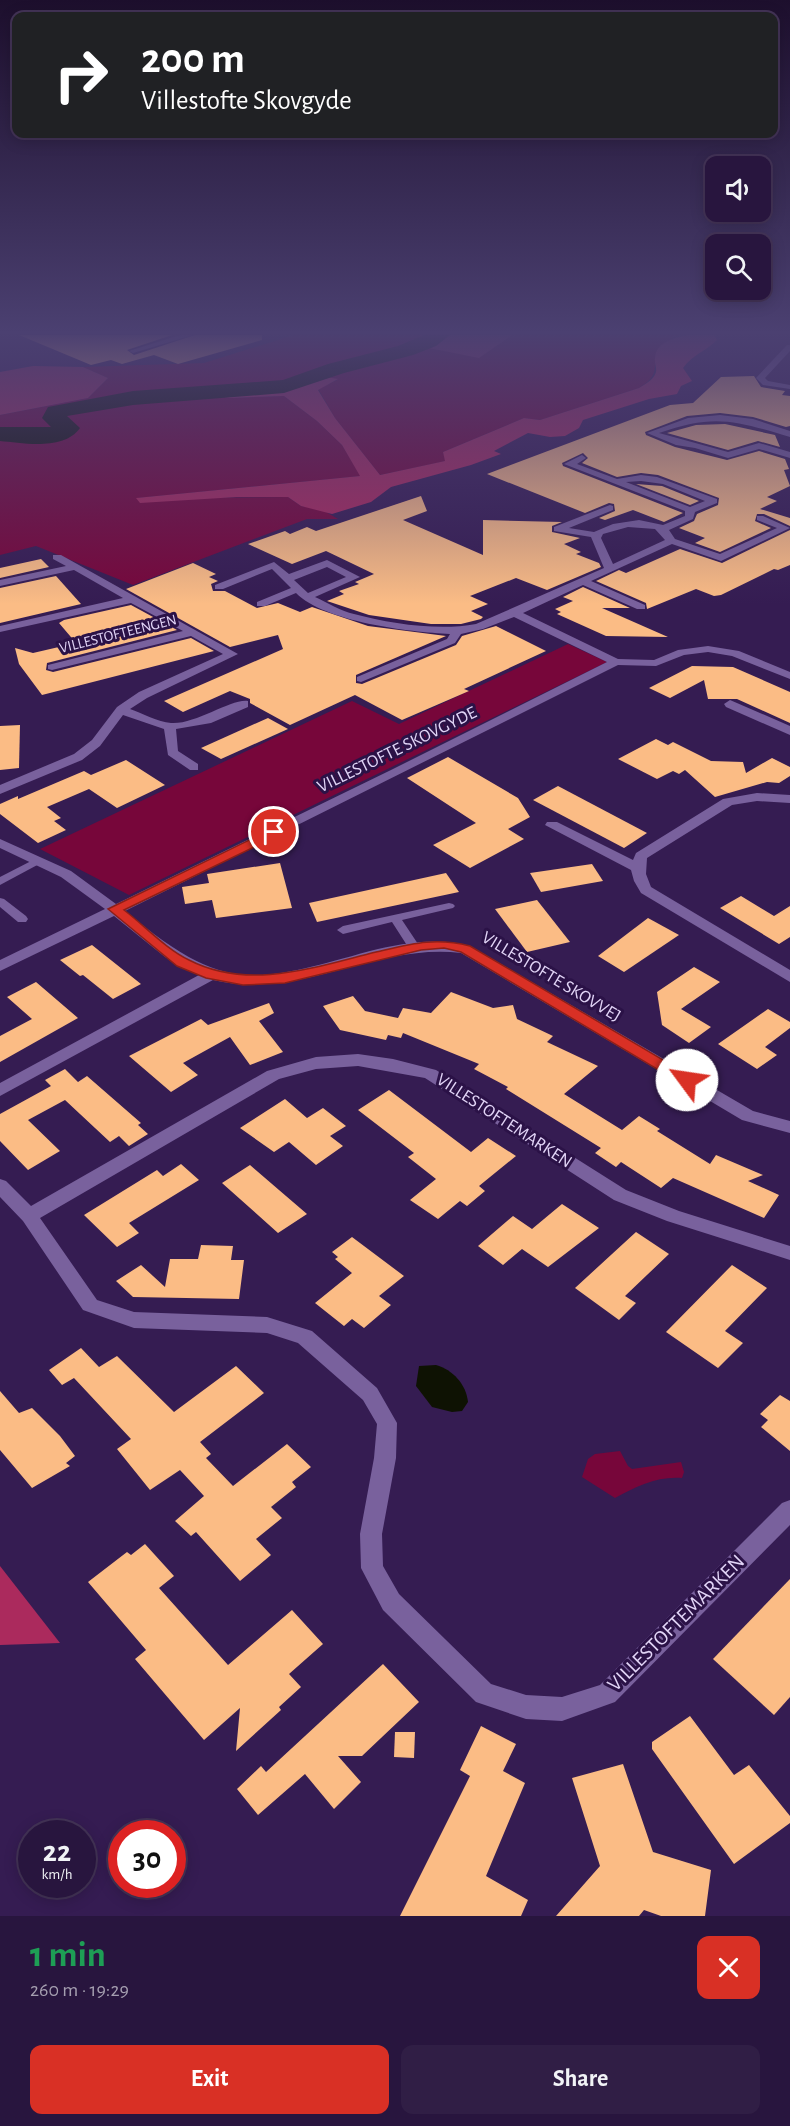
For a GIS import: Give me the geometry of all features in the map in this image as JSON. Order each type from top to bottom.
[{"type":"street","points":[[673,424],[651,433],[679,443],[696,445],[728,455],[759,446],[790,455]]},
{"type":"street","points":[[764,424],[790,434]]},
{"type":"street","points":[[769,448],[790,439]]},
{"type":"street","points":[[582,458],[569,464],[690,510],[714,501],[646,476],[631,476],[617,482]]},
{"type":"street","points":[[610,508],[557,529],[596,535],[618,524],[630,522],[661,530],[668,534],[671,541]]},
{"type":"street","points":[[661,530],[690,517],[690,510]]},
{"type":"street","points":[[219,587],[274,565],[302,593],[329,609],[377,623],[457,631],[479,627],[514,613],[671,541],[721,558],[785,528],[760,518]]},
{"type":"street","points":[[596,535],[610,569]]},
{"type":"street","name":"VILLESTOFTEENGEN","points":[[0,790],[78,757],[96,744],[121,710],[143,694],[232,654],[57,557]]},
{"type":"street","points":[[261,604],[355,577],[327,563],[289,578]]},
{"type":"street","points":[[0,583],[75,567]]},
{"type":"street","points":[[584,582],[641,607]]},
{"type":"street","name":"VILLESTOFTEENGEN","points":[[0,629],[133,599]]},
{"type":"street","points":[[514,613],[616,662],[656,663],[682,652],[708,649],[735,653],[790,676]]},
{"type":"street","points":[[361,679],[451,641],[457,631]]},
{"type":"street","name":"VILLESTOFTEENGEN","points":[[52,667],[193,632]]},
{"type":"street","name":"VILLESTOFTE SKOVGYDE","points":[[0,966],[396,773],[616,662]]},
{"type":"street","points":[[121,710],[170,726],[207,720],[244,704]]},
{"type":"street","points":[[730,704],[790,731]]},
{"type":"street","points":[[170,726],[172,752],[194,767]]},
{"type":"street","points":[[790,799],[757,797],[728,802],[641,856],[637,867],[638,877],[646,890],[790,977]]},
{"type":"street","points":[[552,825],[637,867]]},
{"type":"street","name":"VILLESTOFTE SKOVVEJ","points":[[0,843],[66,874],[115,909],[182,963],[211,975],[243,981],[285,978],[414,947],[444,944],[465,949],[748,1116],[790,1127]]},
{"type":"street","points":[[0,1090],[211,975]]},
{"type":"street","name":"VILLESTOFTEMARKEN","points":[[29,1215],[273,1075],[316,1063],[358,1060],[430,1074],[620,1195],[673,1216],[789,1249]]},
{"type":"street","name":"VILLESTOFTEMARKEN","points":[[0,1186],[29,1215],[90,1305],[134,1320],[267,1325],[305,1337],[370,1394],[387,1423],[385,1458],[371,1534],[372,1568],[391,1602],[484,1694],[526,1707],[562,1709],[606,1694],[790,1510]]},
{"type":"lane","points":[[0,882],[37,861]]},
{"type":"lane","points":[[0,901],[22,919]]},
{"type":"lane","points":[[343,930],[449,906]]},
{"type":"lane","points":[[395,918],[414,947]]},
{"type":"shaded area","points":[[0,424],[321,424],[342,445],[361,476],[137,498],[288,497],[301,506],[321,509],[338,519],[307,519],[133,585],[36,546],[0,555]]},
{"type":"shaded area","points":[[321,424],[340,424],[380,475],[445,461],[443,452],[509,424],[581,424],[579,428],[565,436],[550,437],[528,433],[494,451],[501,454],[471,465],[391,487],[371,502],[332,514],[301,506],[288,497],[237,497],[140,503],[136,498],[360,476],[342,445]]},
{"type":"shaded area","points":[[340,424],[509,424],[443,452],[446,461],[380,475]]},
{"type":"shaded area","points":[[568,644],[607,662],[129,895],[40,849],[352,701],[399,724]]},
{"type":"shaded area","points":[[436,1365],[453,1374],[465,1389],[468,1402],[462,1411],[452,1412],[432,1407],[416,1386],[419,1366]]},
{"type":"shaded area","points":[[620,1451],[632,1469],[681,1462],[684,1472],[682,1478],[648,1483],[615,1498],[582,1477],[588,1459],[595,1454]]},
{"type":"shaded area","points":[[0,1566],[60,1643],[0,1645]]},
{"type":"building","points":[[619,424],[665,424],[645,432],[646,435],[675,447],[727,460],[759,451],[785,459],[789,469],[784,470],[790,486],[767,497],[777,501],[760,509],[790,518],[790,526],[764,514],[757,514],[755,521],[771,528],[720,552],[695,543],[705,538],[679,528],[694,521],[697,514],[718,505],[719,498],[658,475],[641,473],[617,477],[582,463],[588,458],[583,453],[562,463],[563,466],[683,513],[664,522],[633,510],[605,520],[599,518],[615,511],[614,504],[609,503],[585,513],[487,474]]},
{"type":"building","points":[[727,424],[775,435],[780,447],[758,441],[728,450],[667,433],[696,425]]},
{"type":"building","points":[[636,484],[662,486],[699,501],[690,505]]},
{"type":"building","points":[[421,496],[427,511],[403,520],[483,555],[483,520],[562,522],[552,526],[552,532],[580,538],[564,544],[581,552],[576,554],[599,563],[601,567],[547,590],[516,578],[470,596],[488,604],[471,611],[483,617],[481,619],[461,624],[431,624],[369,615],[327,601],[344,594],[339,591],[359,584],[355,582],[374,574],[326,551],[292,564],[248,544],[285,531],[290,534],[307,527],[316,531]]},
{"type":"building","points":[[790,530],[790,565],[778,570],[774,569],[721,595],[714,596],[696,589],[647,609],[646,603],[596,581],[619,570],[626,573],[680,549],[722,563]]},
{"type":"building","points":[[41,559],[49,567],[0,578],[0,568]]},
{"type":"building","points":[[193,563],[216,574],[209,577],[218,581],[211,584],[213,591],[225,591],[257,608],[278,603],[300,612],[312,607],[368,626],[446,636],[356,675],[356,683],[362,684],[456,645],[462,636],[496,626],[546,651],[464,689],[469,691],[402,720],[355,695],[290,725],[250,703],[250,699],[230,691],[183,712],[164,701],[283,649],[278,635],[230,647],[126,589]]},
{"type":"building","points":[[56,576],[81,604],[0,623],[0,588]]},
{"type":"building","points":[[583,587],[630,608],[602,608],[668,637],[606,636],[557,614],[561,612],[555,609],[573,601],[563,597]]},
{"type":"building","points":[[131,605],[177,630],[47,663],[46,670],[53,672],[191,638],[214,651],[42,695],[19,664],[15,648],[33,653],[76,643],[59,623],[64,620]]},
{"type":"building","points":[[692,666],[733,667],[790,692],[790,723],[737,699],[708,699],[704,680],[670,698],[649,688]]},
{"type":"building","points":[[268,718],[288,729],[221,759],[201,748]]},
{"type":"building","points":[[20,725],[19,768],[0,770],[0,726]]},
{"type":"building","points":[[656,739],[668,745],[673,742],[711,761],[743,762],[746,773],[772,758],[790,767],[790,776],[779,783],[767,782],[715,797],[685,770],[679,774],[673,771],[657,779],[618,759]]},
{"type":"building","points":[[448,757],[518,798],[530,817],[508,829],[524,839],[470,868],[433,845],[476,823],[407,778]]},
{"type":"building","points":[[126,760],[165,785],[117,808],[89,789],[47,807],[61,818],[54,821],[66,830],[38,843],[0,814],[0,804],[18,796],[18,799],[84,771],[91,775]]},
{"type":"building","points":[[558,786],[647,833],[624,848],[533,800]]},
{"type":"building","points":[[280,863],[292,908],[216,918],[212,900],[185,904],[182,887],[209,883],[207,874]]},
{"type":"building","points":[[592,864],[603,881],[541,892],[530,873]]},
{"type":"building","points":[[446,873],[459,892],[317,922],[309,903]]},
{"type":"building","points":[[741,896],[774,916],[790,906],[790,937],[779,944],[720,908]]},
{"type":"building","points":[[537,900],[570,942],[527,952],[495,909]]},
{"type":"building","points":[[648,918],[679,935],[624,972],[598,956]]},
{"type":"building","points":[[92,945],[141,984],[113,999],[60,960]]},
{"type":"building","points":[[694,967],[720,982],[681,1009],[711,1027],[689,1043],[662,1025],[657,992]]},
{"type":"building","points":[[36,982],[78,1018],[0,1062],[0,1036],[32,1019],[7,997]]},
{"type":"building","points":[[451,992],[493,1008],[513,1005],[517,1019],[553,1036],[547,1042],[598,1066],[564,1094],[622,1130],[639,1116],[660,1129],[657,1131],[710,1164],[716,1155],[763,1175],[748,1181],[779,1195],[764,1218],[673,1178],[661,1188],[621,1162],[616,1167],[595,1153],[601,1148],[506,1089],[508,1087],[474,1069],[479,1064],[403,1033],[401,1038],[388,1035],[386,1040],[340,1030],[323,1006],[353,996],[365,1011],[398,1018],[403,1008],[431,1013]]},
{"type":"building","points":[[269,1003],[274,1013],[259,1021],[283,1052],[250,1065],[230,1037],[183,1063],[198,1075],[171,1092],[129,1056],[201,1019],[208,1025]]},
{"type":"building","points":[[768,1009],[790,1022],[790,1028],[765,1047],[777,1055],[757,1069],[718,1044]]},
{"type":"building","points":[[65,1069],[78,1082],[87,1076],[141,1123],[138,1125],[148,1134],[129,1146],[119,1136],[110,1142],[65,1100],[28,1120],[60,1151],[28,1170],[0,1141],[0,1114],[51,1086],[45,1080]]},
{"type":"building","points":[[389,1090],[471,1152],[488,1138],[516,1156],[479,1186],[485,1191],[467,1206],[460,1201],[438,1219],[410,1200],[436,1179],[408,1157],[414,1153],[358,1110]]},
{"type":"building","points":[[285,1099],[307,1118],[323,1108],[346,1126],[330,1136],[343,1146],[316,1165],[289,1142],[274,1152],[240,1128]]},
{"type":"building","points":[[181,1164],[199,1180],[129,1223],[139,1233],[117,1247],[84,1215],[157,1170],[163,1176]]},
{"type":"building","points":[[250,1165],[307,1214],[278,1233],[222,1183]]},
{"type":"building","points":[[562,1204],[599,1228],[548,1267],[522,1249],[503,1265],[478,1246],[513,1216],[532,1229]]},
{"type":"building","points":[[636,1232],[669,1254],[625,1296],[636,1303],[619,1320],[575,1288]]},
{"type":"building","points":[[352,1237],[404,1276],[379,1296],[391,1305],[364,1328],[352,1319],[344,1326],[315,1303],[352,1273],[335,1259],[338,1257],[332,1252]]},
{"type":"building","points":[[201,1245],[233,1246],[231,1260],[244,1260],[239,1299],[133,1297],[116,1281],[141,1265],[165,1287],[170,1259],[198,1259]]},
{"type":"building","points":[[732,1265],[767,1288],[725,1331],[743,1343],[718,1368],[666,1332]]},
{"type":"building","points":[[81,1348],[99,1367],[117,1356],[174,1412],[236,1366],[264,1393],[200,1442],[211,1454],[206,1458],[233,1486],[287,1444],[311,1467],[292,1482],[296,1487],[271,1507],[282,1518],[256,1539],[271,1555],[240,1581],[196,1532],[191,1536],[175,1521],[204,1496],[180,1470],[150,1490],[117,1449],[131,1439],[74,1378],[62,1385],[49,1370]]},
{"type":"building","points":[[0,1391],[19,1413],[32,1408],[60,1436],[75,1456],[66,1463],[70,1466],[32,1488],[0,1450]]},
{"type":"building","points":[[780,1395],[790,1401],[790,1451],[761,1427],[768,1420],[760,1414]]},
{"type":"building","points":[[145,1544],[174,1576],[159,1588],[228,1665],[292,1610],[323,1644],[289,1674],[301,1687],[279,1707],[281,1710],[236,1751],[240,1708],[204,1740],[135,1659],[146,1650],[88,1582],[127,1552],[131,1555]]},
{"type":"building","points":[[790,1579],[790,1697],[774,1715],[713,1659]]},
{"type":"building","points":[[383,1664],[419,1702],[362,1756],[338,1756],[361,1782],[334,1809],[305,1774],[258,1815],[237,1789],[261,1766],[266,1772]]},
{"type":"building","points":[[690,1716],[734,1775],[749,1765],[790,1816],[790,1823],[734,1864],[652,1749],[652,1742]]},
{"type":"building","points":[[481,1726],[516,1744],[503,1771],[525,1783],[486,1876],[528,1900],[521,1916],[400,1916],[470,1776],[460,1770]]},
{"type":"building","points":[[395,1732],[415,1732],[414,1758],[394,1757]]},
{"type":"building","points":[[623,1764],[653,1852],[711,1870],[705,1916],[661,1916],[644,1910],[639,1916],[556,1916],[600,1866],[572,1778]]},
{"type":"waterway","points":[[0,434],[53,435],[68,428],[63,424]]},
{"type":"route","points":[[274,832],[115,909],[182,963],[211,975],[243,981],[285,978],[421,946],[444,944],[465,949],[687,1080]]}]
